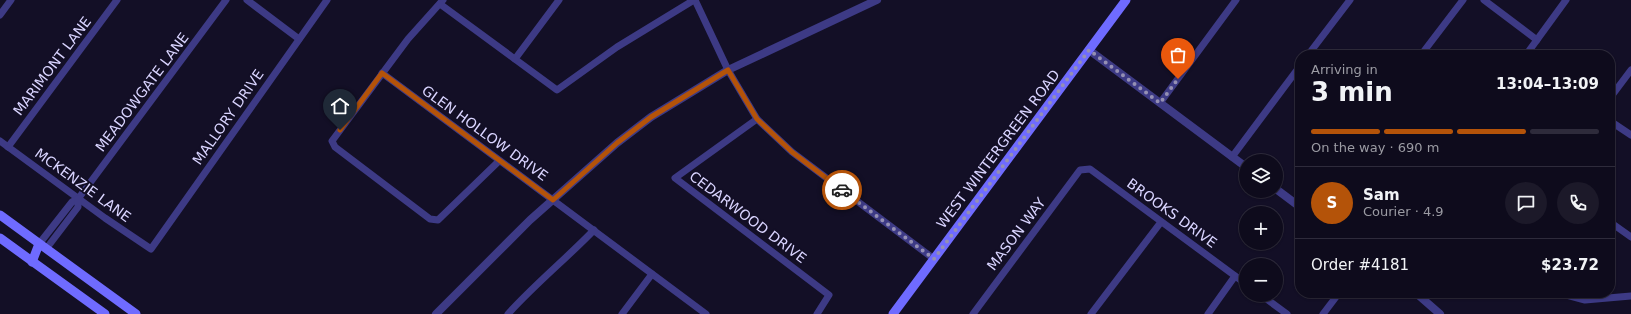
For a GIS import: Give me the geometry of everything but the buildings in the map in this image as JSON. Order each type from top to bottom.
[{"type":"main road","name":"WEST WINTERGREEN ROAD","points":[[893,314],[1126,0]]},
{"type":"main road","points":[[0,215],[136,314]]},
{"type":"main road","points":[[0,238],[105,314]]},
{"type":"main road","points":[[32,262],[43,247]]},
{"type":"street","points":[[0,15],[11,0]]},
{"type":"street","name":"MARIMONT LANE","points":[[8,147],[117,0]]},
{"type":"street","name":"MEADOWGATE LANE","points":[[43,247],[78,207],[78,199],[226,0]]},
{"type":"street","points":[[247,0],[299,39]]},
{"type":"street","name":"MALLORY DRIVE","points":[[151,250],[327,0]]},
{"type":"street","points":[[515,59],[559,0]]},
{"type":"street","points":[[499,161],[438,220],[435,220],[430,219],[335,147],[332,141],[422,21],[442,2],[557,90],[617,47],[695,0],[728,70],[757,119],[792,152],[934,259]]},
{"type":"street","points":[[436,314],[468,281],[553,200],[617,143],[646,122],[728,70],[877,0]]},
{"type":"street","points":[[1160,103],[1236,0]]},
{"type":"street","points":[[1312,50],[1350,0]]},
{"type":"street","points":[[1425,50],[1463,0]]},
{"type":"street","points":[[1484,0],[1537,40]]},
{"type":"street","points":[[1530,50],[1566,0]]},
{"type":"street","points":[[1089,50],[1239,162]]},
{"type":"street","points":[[1615,91],[1631,70]]},
{"type":"street","name":"GLEN HOLLOW DRIVE","points":[[382,73],[706,314]]},
{"type":"street","points":[[1232,157],[1295,73]]},
{"type":"street","name":"CEDARWOOD DRIVE","points":[[757,119],[675,178],[829,294],[818,314]]},
{"type":"street","points":[[1615,124],[1631,135]]},
{"type":"street","name":"MCKENZIE LANE","points":[[0,141],[78,199],[151,250]]},
{"type":"street","name":"BROOKS DRIVE","points":[[1080,170],[1090,169],[1239,279]]},
{"type":"street","name":"MASON WAY","points":[[973,314],[1080,170]]},
{"type":"street","points":[[1283,194],[1295,203]]},
{"type":"street","points":[[1091,314],[1161,222]]},
{"type":"street","points":[[1615,226],[1631,238]]},
{"type":"street","points":[[508,314],[544,277],[594,230]]},
{"type":"street","points":[[622,314],[652,274]]},
{"type":"street","points":[[1208,314],[1235,276]]},
{"type":"street","points":[[1615,297],[1631,296]]},
{"type":"street","points":[[1323,314],[1335,298]]},
{"type":"street","points":[[1421,298],[1436,313]]},
{"type":"street","points":[[1578,298],[1585,300],[1608,298]]},
{"type":"street","points":[[1271,302],[1287,314]]},
{"type":"way so far","points":[[842,190],[934,259],[1089,50],[1160,103],[1178,79]]},
{"type":"route","points":[[340,130],[382,73],[553,200],[617,143],[651,117],[728,70],[757,119],[792,152],[842,190]]}]
